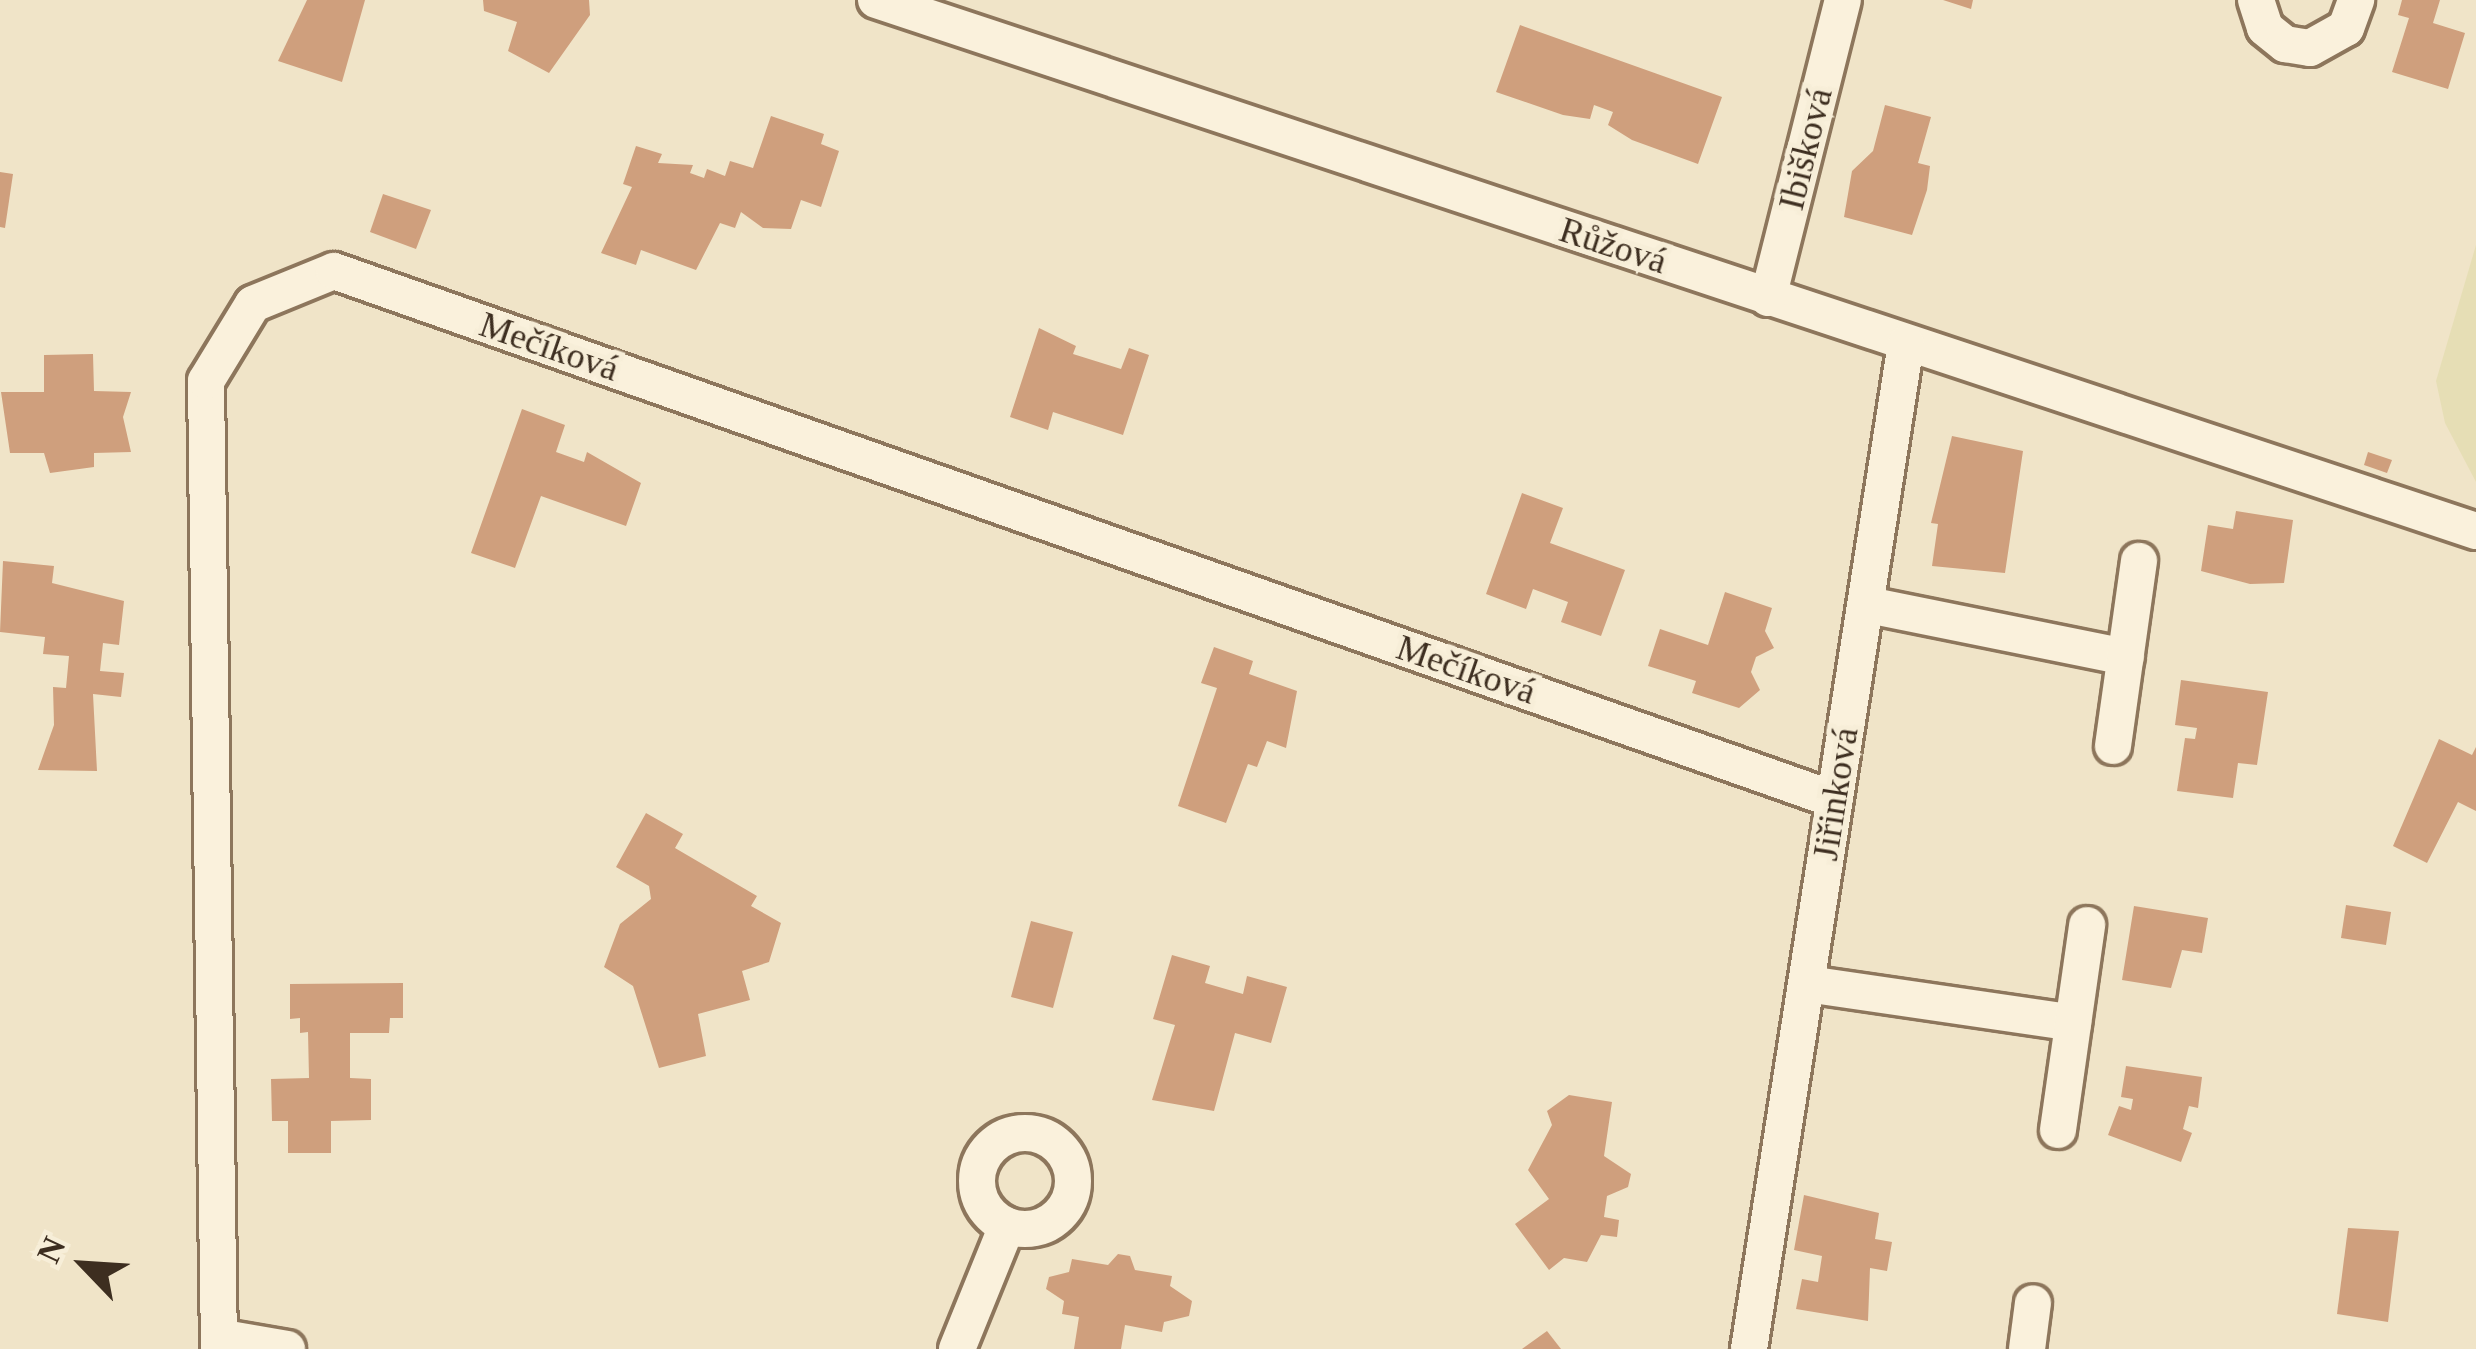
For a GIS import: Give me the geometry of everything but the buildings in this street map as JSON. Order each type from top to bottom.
[{"type":"street","name":"Růžová","points":[[876,0],[2476,531]]},
{"type":"street","name":"Ibišková","points":[[1768,298],[1843,0]]},
{"type":"street","points":[[2256,0],[2265,28],[2285,44],[2310,48],[2347,28],[2356,0]]},
{"type":"street","name":"Mečíková","points":[[287,1349],[221,1344],[206,381],[254,304],[334,271],[1834,800]]},
{"type":"street","name":"Jiřinková","points":[[1749,1349],[1906,343]]},
{"type":"street","points":[[2113,746],[2139,561]]},
{"type":"street","points":[[1868,605],[2126,657]]},
{"type":"street","points":[[2058,1130],[2087,925]]},
{"type":"street","points":[[1807,984],[2073,1023]]},
{"type":"street","points":[[957,1349],[1007,1226]]},
{"type":"street","points":[[2026,1349],[2033,1304]]},
{"type":"shaded area","points":[[2476,245],[2476,482],[2445,423],[2436,381]]}]
